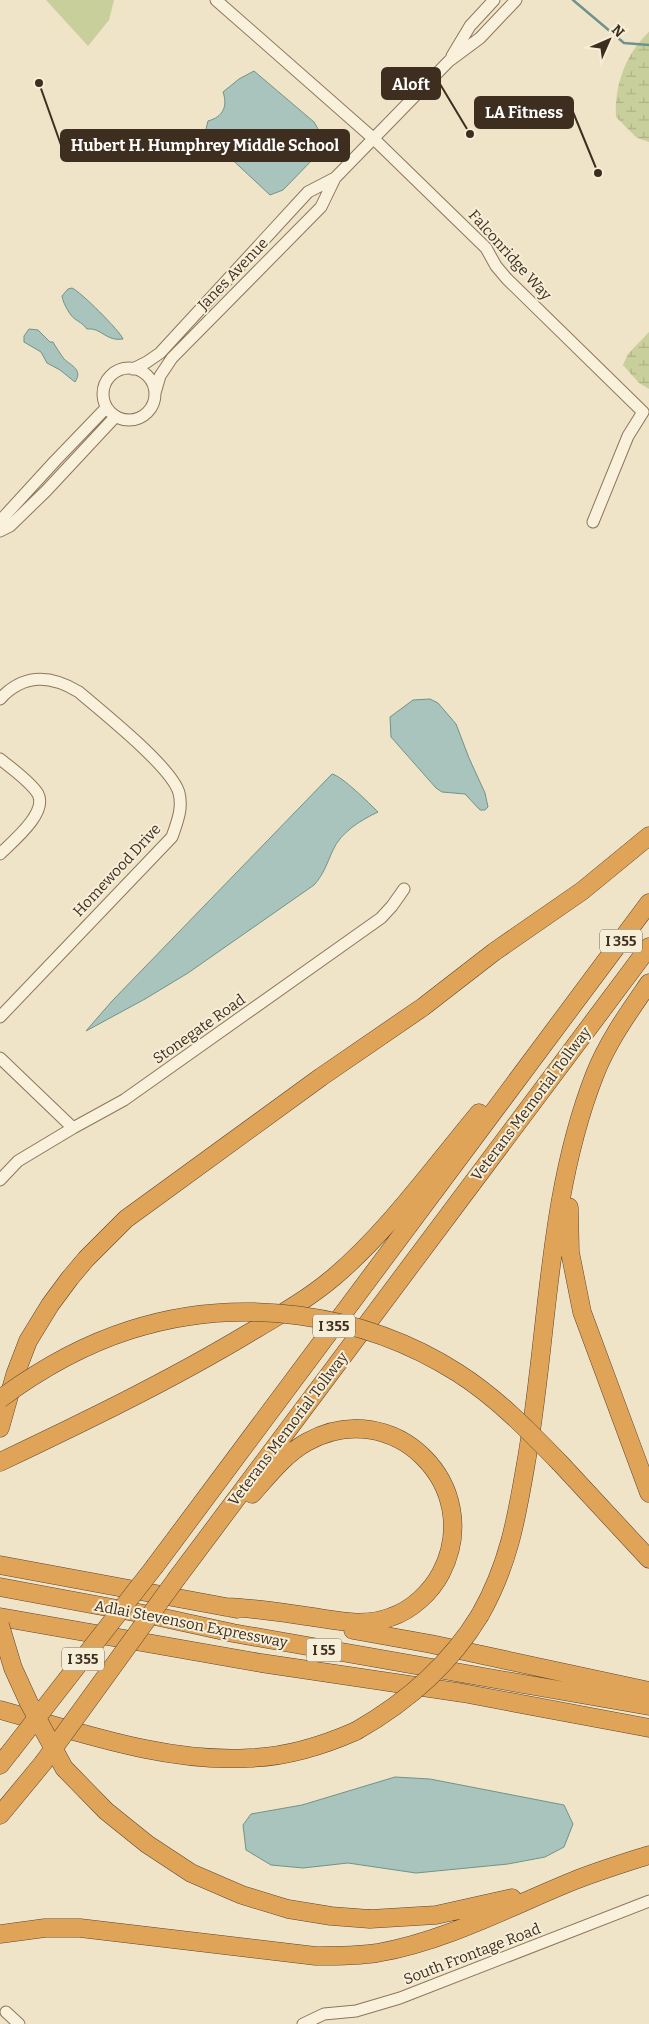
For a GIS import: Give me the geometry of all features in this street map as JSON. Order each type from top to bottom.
[{"type":"highway","points":[[0,1428],[15,1375],[28,1341],[50,1305],[70,1278],[126,1219],[321,1077],[423,1007],[494,952],[582,891],[649,836]]},
{"type":"highway","name":"Veterans Memorial Tollway","points":[[0,1765],[155,1566],[649,903]]},
{"type":"highway","name":"Veterans Memorial Tollway","points":[[0,1815],[43,1763],[180,1573],[649,946]]},
{"type":"highway","points":[[0,1710],[130,1746],[208,1758],[250,1758],[277,1755],[318,1746],[356,1731],[396,1707],[429,1679],[454,1654],[493,1592],[503,1568],[518,1512],[533,1425],[551,1268],[562,1194],[575,1132],[595,1073],[608,1046],[649,984]]},
{"type":"highway","points":[[0,1473],[97,1416],[219,1351],[304,1300],[332,1278],[373,1239],[483,1108],[513,1086]]},
{"type":"highway","points":[[575,1132],[568,1223],[570,1252],[577,1293],[587,1328],[649,1493]]},
{"type":"highway","points":[[0,1399],[52,1364],[88,1346],[131,1330],[182,1317],[216,1312],[285,1314],[328,1321],[397,1342],[443,1364],[474,1384],[504,1408],[560,1463],[649,1559]]},
{"type":"highway","points":[[0,1462],[97,1416]]},
{"type":"highway","points":[[180,1573],[206,1549],[276,1467],[305,1443],[330,1432],[353,1429],[383,1432],[414,1448],[435,1469],[451,1506],[452,1542],[449,1555],[437,1579],[429,1590],[408,1609],[392,1617],[371,1622],[352,1623],[246,1608],[226,1607]]},
{"type":"highway","points":[[0,1565],[431,1644],[649,1691]]},
{"type":"highway","name":"Adlai Stevenson Expressway","points":[[0,1587],[155,1616],[233,1634],[649,1706]]},
{"type":"highway","name":"Adlai Stevenson Expressway","points":[[0,1617],[261,1663],[463,1693],[649,1728]]},
{"type":"highway","points":[[0,1625],[13,1668],[29,1703],[64,1768],[106,1811],[147,1844],[191,1873],[242,1895],[288,1908],[331,1916],[370,1919],[436,1916],[575,1880]]},
{"type":"highway","points":[[0,1934],[45,1928],[80,1928],[316,1956],[354,1956],[417,1944],[472,1924],[575,1880],[649,1854]]},
{"type":"street","name":"Falconridge Way","points":[[216,0],[374,139],[486,248],[496,266],[508,280],[643,412],[628,436],[593,522]]},
{"type":"street","name":"Janes Avenue","points":[[449,61],[470,26],[494,0]]},
{"type":"street","name":"Janes Avenue","points":[[106,408],[103,399],[105,382],[117,371],[133,368],[147,362],[160,353],[308,192],[335,178],[449,61],[480,38],[516,0]]},
{"type":"street","name":"Janes Avenue","points":[[115,416],[124,420],[133,420],[142,417],[149,410],[154,402],[160,376],[172,358],[321,207],[335,178]]},
{"type":"street","points":[[133,368],[142,371],[148,377],[153,384],[155,393]]},
{"type":"street","points":[[0,521],[54,461],[106,408],[115,416],[74,462],[10,526],[0,531]]},
{"type":"street","name":"Homewood Drive","points":[[0,699],[6,692],[30,680],[48,678],[64,683],[79,692],[167,770],[179,792],[181,811],[172,837],[0,1017]]},
{"type":"street","points":[[0,759],[34,789],[40,799],[40,806],[34,819],[0,854]]},
{"type":"street","name":"Stonegate Road","points":[[0,1180],[18,1161],[124,1100],[381,918],[404,889]]},
{"type":"street","points":[[0,1058],[73,1128]]},
{"type":"street","name":"South Frontage Road","points":[[303,2024],[324,2014],[356,2011],[400,1998],[649,1901]]},
{"type":"street","points":[[6,2012],[19,2024]]},
{"type":"green space","points":[[46,0],[114,0],[109,20],[88,46]]},
{"type":"green space","points":[[649,32],[649,142],[637,138],[616,117],[616,105],[619,82],[623,71],[634,50]]},
{"type":"green space","points":[[649,332],[649,389],[639,383],[623,365],[628,354]]},
{"type":"water","points":[[254,71],[314,122],[321,134],[322,142],[317,155],[283,190],[270,195],[205,133],[208,121],[217,117],[223,110],[225,102],[223,92],[239,79]]},
{"type":"water","points":[[72,288],[100,312],[123,339],[108,337],[96,330],[87,329],[72,317],[65,306],[62,296],[68,289]]},
{"type":"water","points":[[29,329],[38,330],[50,342],[53,342],[64,359],[77,371],[78,374],[75,382],[60,370],[47,363],[41,352],[24,342],[24,336]]},
{"type":"water","points":[[430,699],[438,703],[456,724],[485,793],[488,807],[485,810],[480,810],[465,794],[442,792],[436,788],[391,737],[390,717],[413,700]]},
{"type":"water","points":[[332,774],[349,785],[378,812],[346,832],[333,850],[323,873],[314,885],[188,973],[86,1031],[112,1001]]},
{"type":"water","points":[[395,1777],[430,1779],[564,1805],[573,1824],[564,1847],[545,1857],[508,1864],[416,1873],[348,1863],[303,1868],[271,1865],[246,1850],[243,1825],[251,1814],[302,1805]]},
{"type":"waterway","points":[[573,0],[624,43],[649,45]]},
{"type":"place","name":"Hubert H. Humphrey Middle School","points":[[39,83]]},
{"type":"place","name":"Aloft","points":[[470,134]]},
{"type":"place","name":"LA Fitness","points":[[598,173]]}]
